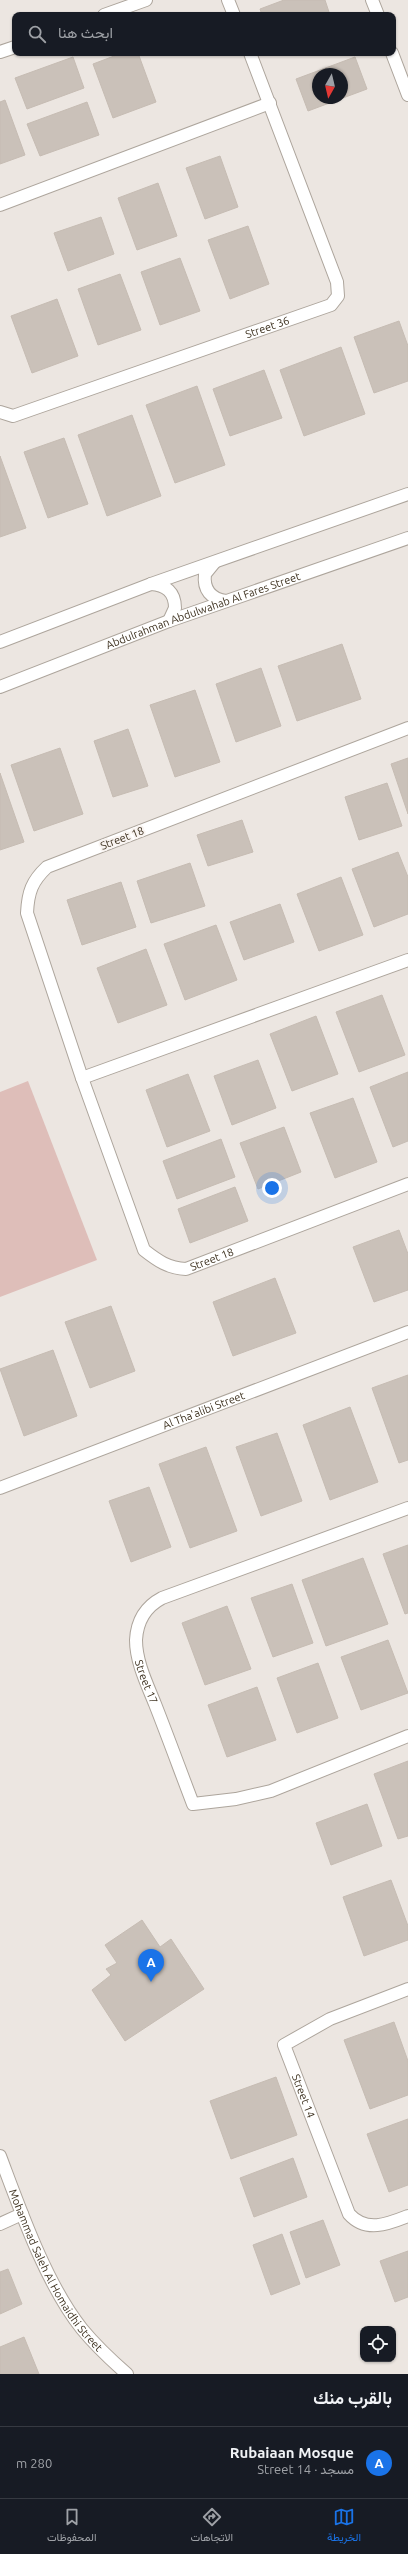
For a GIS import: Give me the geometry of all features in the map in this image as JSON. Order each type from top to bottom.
[{"type":"street","points":[[112,12],[146,0]]},
{"type":"street","points":[[228,0],[233,12]]},
{"type":"street","points":[[372,0],[377,12]]},
{"type":"street","points":[[0,52],[12,48]]},
{"type":"street","name":"Street 36","points":[[0,412],[13,416],[331,305],[338,296],[337,282],[251,56]]},
{"type":"street","points":[[393,56],[408,95]]},
{"type":"street","points":[[0,205],[270,103]]},
{"type":"street","points":[[0,642],[151,584],[408,494]]},
{"type":"street","name":"Abdulrahman Abdulwahab Al Fares Street","points":[[0,687],[169,621],[408,538]]},
{"type":"street","points":[[215,562],[205,574],[206,590],[211,596],[226,601]]},
{"type":"street","points":[[151,584],[166,587],[172,593],[176,608],[169,621]]},
{"type":"street","name":"Street 18","points":[[408,728],[47,867],[34,880],[28,895],[27,913],[82,1078],[144,1250],[157,1261],[172,1268],[186,1270],[408,1184]]},
{"type":"street","points":[[82,1078],[408,960]]},
{"type":"street","name":"Al Tha'alibi Street","points":[[0,1488],[408,1332]]},
{"type":"street","name":"Street 17","points":[[408,1508],[162,1598],[151,1604],[143,1613],[139,1622],[136,1641],[140,1666],[193,1804],[236,1799],[271,1791],[408,1736]]},
{"type":"street","name":"Street 14","points":[[408,1989],[330,2019],[284,2045],[349,2214],[359,2222],[369,2225],[381,2225],[408,2216]]},
{"type":"street","name":"Mohammad Saleh Al Homaidhi Street","points":[[0,2156],[22,2214],[51,2276],[81,2328],[105,2354],[127,2374]]},
{"type":"street","points":[[0,2224],[22,2214]]},
{"type":"shaded area","points":[[28,1081],[97,1260],[0,1297],[0,1092]]},
{"type":"building","points":[[284,0],[325,0],[329,12],[261,12],[260,9]]},
{"type":"building","points":[[114,56],[139,56],[156,102],[113,118],[93,64]]},
{"type":"building","points":[[73,57],[84,88],[27,109],[15,78]]},
{"type":"building","points":[[355,57],[367,89],[348,96],[348,68],[326,68]]},
{"type":"building","points":[[312,73],[312,104],[327,104],[308,111],[296,79]]},
{"type":"building","points":[[5,100],[25,155],[0,164],[0,102]]},
{"type":"building","points":[[87,102],[99,135],[40,156],[27,124]]},
{"type":"building","points":[[220,156],[238,207],[205,219],[186,168]]},
{"type":"building","points":[[158,183],[177,236],[137,250],[118,198]]},
{"type":"building","points":[[101,217],[114,254],[68,271],[54,233]]},
{"type":"building","points":[[248,226],[269,284],[230,299],[208,240]]},
{"type":"building","points":[[180,258],[200,311],[160,325],[141,272]]},
{"type":"building","points":[[120,274],[141,330],[98,345],[78,289]]},
{"type":"building","points":[[57,299],[78,356],[32,373],[11,316]]},
{"type":"building","points":[[399,321],[408,346],[408,381],[374,393],[354,337]]},
{"type":"building","points":[[341,347],[365,414],[304,436],[280,370]]},
{"type":"building","points":[[264,370],[282,418],[230,436],[213,389]]},
{"type":"building","points":[[197,386],[225,465],[175,483],[146,405]]},
{"type":"building","points":[[132,415],[161,496],[107,516],[78,435]]},
{"type":"building","points":[[64,438],[88,504],[48,518],[24,452]]},
{"type":"building","points":[[0,456],[26,528],[0,537]]},
{"type":"building","points":[[342,644],[361,699],[297,721],[278,666]]},
{"type":"building","points":[[261,668],[281,726],[236,742],[216,684]]},
{"type":"building","points":[[195,690],[220,762],[175,777],[150,705]]},
{"type":"building","points":[[128,729],[148,786],[113,797],[94,741]]},
{"type":"building","points":[[60,748],[83,814],[34,831],[11,765]]},
{"type":"building","points":[[408,758],[408,814],[391,764]]},
{"type":"building","points":[[0,773],[24,842],[0,850]]},
{"type":"building","points":[[387,783],[402,826],[359,840],[345,797]]},
{"type":"building","points":[[242,820],[253,852],[208,866],[197,835]]},
{"type":"building","points":[[398,852],[408,877],[408,914],[374,927],[352,869]]},
{"type":"building","points":[[190,863],[205,906],[151,923],[137,881]]},
{"type":"building","points":[[341,877],[363,935],[319,951],[297,894]]},
{"type":"building","points":[[121,882],[136,927],[82,945],[67,900]]},
{"type":"building","points":[[280,904],[294,942],[244,960],[230,922]]},
{"type":"building","points":[[216,925],[237,980],[185,1000],[164,944]]},
{"type":"building","points":[[146,949],[167,1005],[118,1023],[97,968]]},
{"type":"building","points":[[382,995],[405,1055],[359,1072],[336,1012]]},
{"type":"building","points":[[316,1016],[338,1074],[292,1091],[270,1034]]},
{"type":"building","points":[[258,1060],[276,1108],[232,1125],[214,1076]]},
{"type":"building","points":[[408,1072],[408,1141],[393,1147],[370,1087]]},
{"type":"building","points":[[188,1074],[210,1131],[167,1147],[146,1090]]},
{"type":"building","points":[[353,1098],[377,1162],[335,1178],[310,1113]]},
{"type":"building","points":[[284,1127],[301,1172],[258,1189],[240,1143]]},
{"type":"building","points":[[221,1139],[235,1177],[177,1199],[163,1161]]},
{"type":"building","points":[[235,1187],[248,1221],[190,1243],[178,1209]]},
{"type":"building","points":[[399,1230],[408,1254],[408,1290],[374,1302],[353,1247]]},
{"type":"building","points":[[275,1278],[296,1333],[233,1356],[213,1302]]},
{"type":"building","points":[[111,1306],[135,1371],[90,1388],[65,1322]]},
{"type":"building","points":[[53,1350],[77,1416],[24,1436],[0,1369]]},
{"type":"building","points":[[408,1375],[408,1460],[399,1463],[372,1388]]},
{"type":"building","points":[[350,1407],[378,1482],[330,1500],[303,1425]]},
{"type":"building","points":[[277,1433],[302,1501],[261,1516],[236,1447]]},
{"type":"building","points":[[206,1447],[237,1531],[190,1548],[159,1464]]},
{"type":"building","points":[[149,1487],[171,1547],[131,1562],[109,1501]]},
{"type":"building","points":[[408,1545],[408,1613],[405,1614],[383,1554]]},
{"type":"building","points":[[363,1558],[388,1624],[326,1646],[302,1580]]},
{"type":"building","points":[[292,1584],[313,1643],[273,1657],[251,1598]]},
{"type":"building","points":[[227,1606],[251,1669],[205,1685],[182,1623]]},
{"type":"building","points":[[388,1640],[408,1693],[361,1710],[341,1657]]},
{"type":"building","points":[[318,1663],[338,1718],[297,1733],[277,1678]]},
{"type":"building","points":[[257,1687],[276,1740],[227,1757],[208,1705]]},
{"type":"building","points":[[408,1761],[408,1836],[398,1839],[374,1774]]},
{"type":"building","points":[[367,1804],[382,1846],[331,1865],[316,1823]]},
{"type":"building","points":[[391,1880],[408,1926],[408,1940],[364,1956],[343,1897]]},
{"type":"building","points":[[142,1920],[160,1947],[171,1939],[204,1989],[125,2041],[92,1990],[111,1975],[106,1969],[117,1963],[105,1945]]},
{"type":"building","points":[[394,2022],[408,2061],[408,2095],[370,2109],[344,2040]]},
{"type":"building","points":[[276,2077],[297,2135],[231,2159],[210,2101]]},
{"type":"building","points":[[408,2119],[408,2185],[389,2192],[367,2134]]},
{"type":"building","points":[[293,2158],[307,2197],[254,2217],[240,2178]]},
{"type":"building","points":[[323,2220],[340,2265],[306,2278],[290,2232]]},
{"type":"building","points":[[282,2234],[300,2284],[271,2295],[253,2245]]},
{"type":"building","points":[[408,2251],[408,2297],[395,2302],[380,2261]]},
{"type":"building","points":[[8,2269],[22,2304],[0,2314],[0,2272]]},
{"type":"building","points":[[24,2337],[39,2374],[0,2374],[0,2347]]},
{"type":"place","name":"Rubaiaan Mosque","points":[[151,1982]]}]
